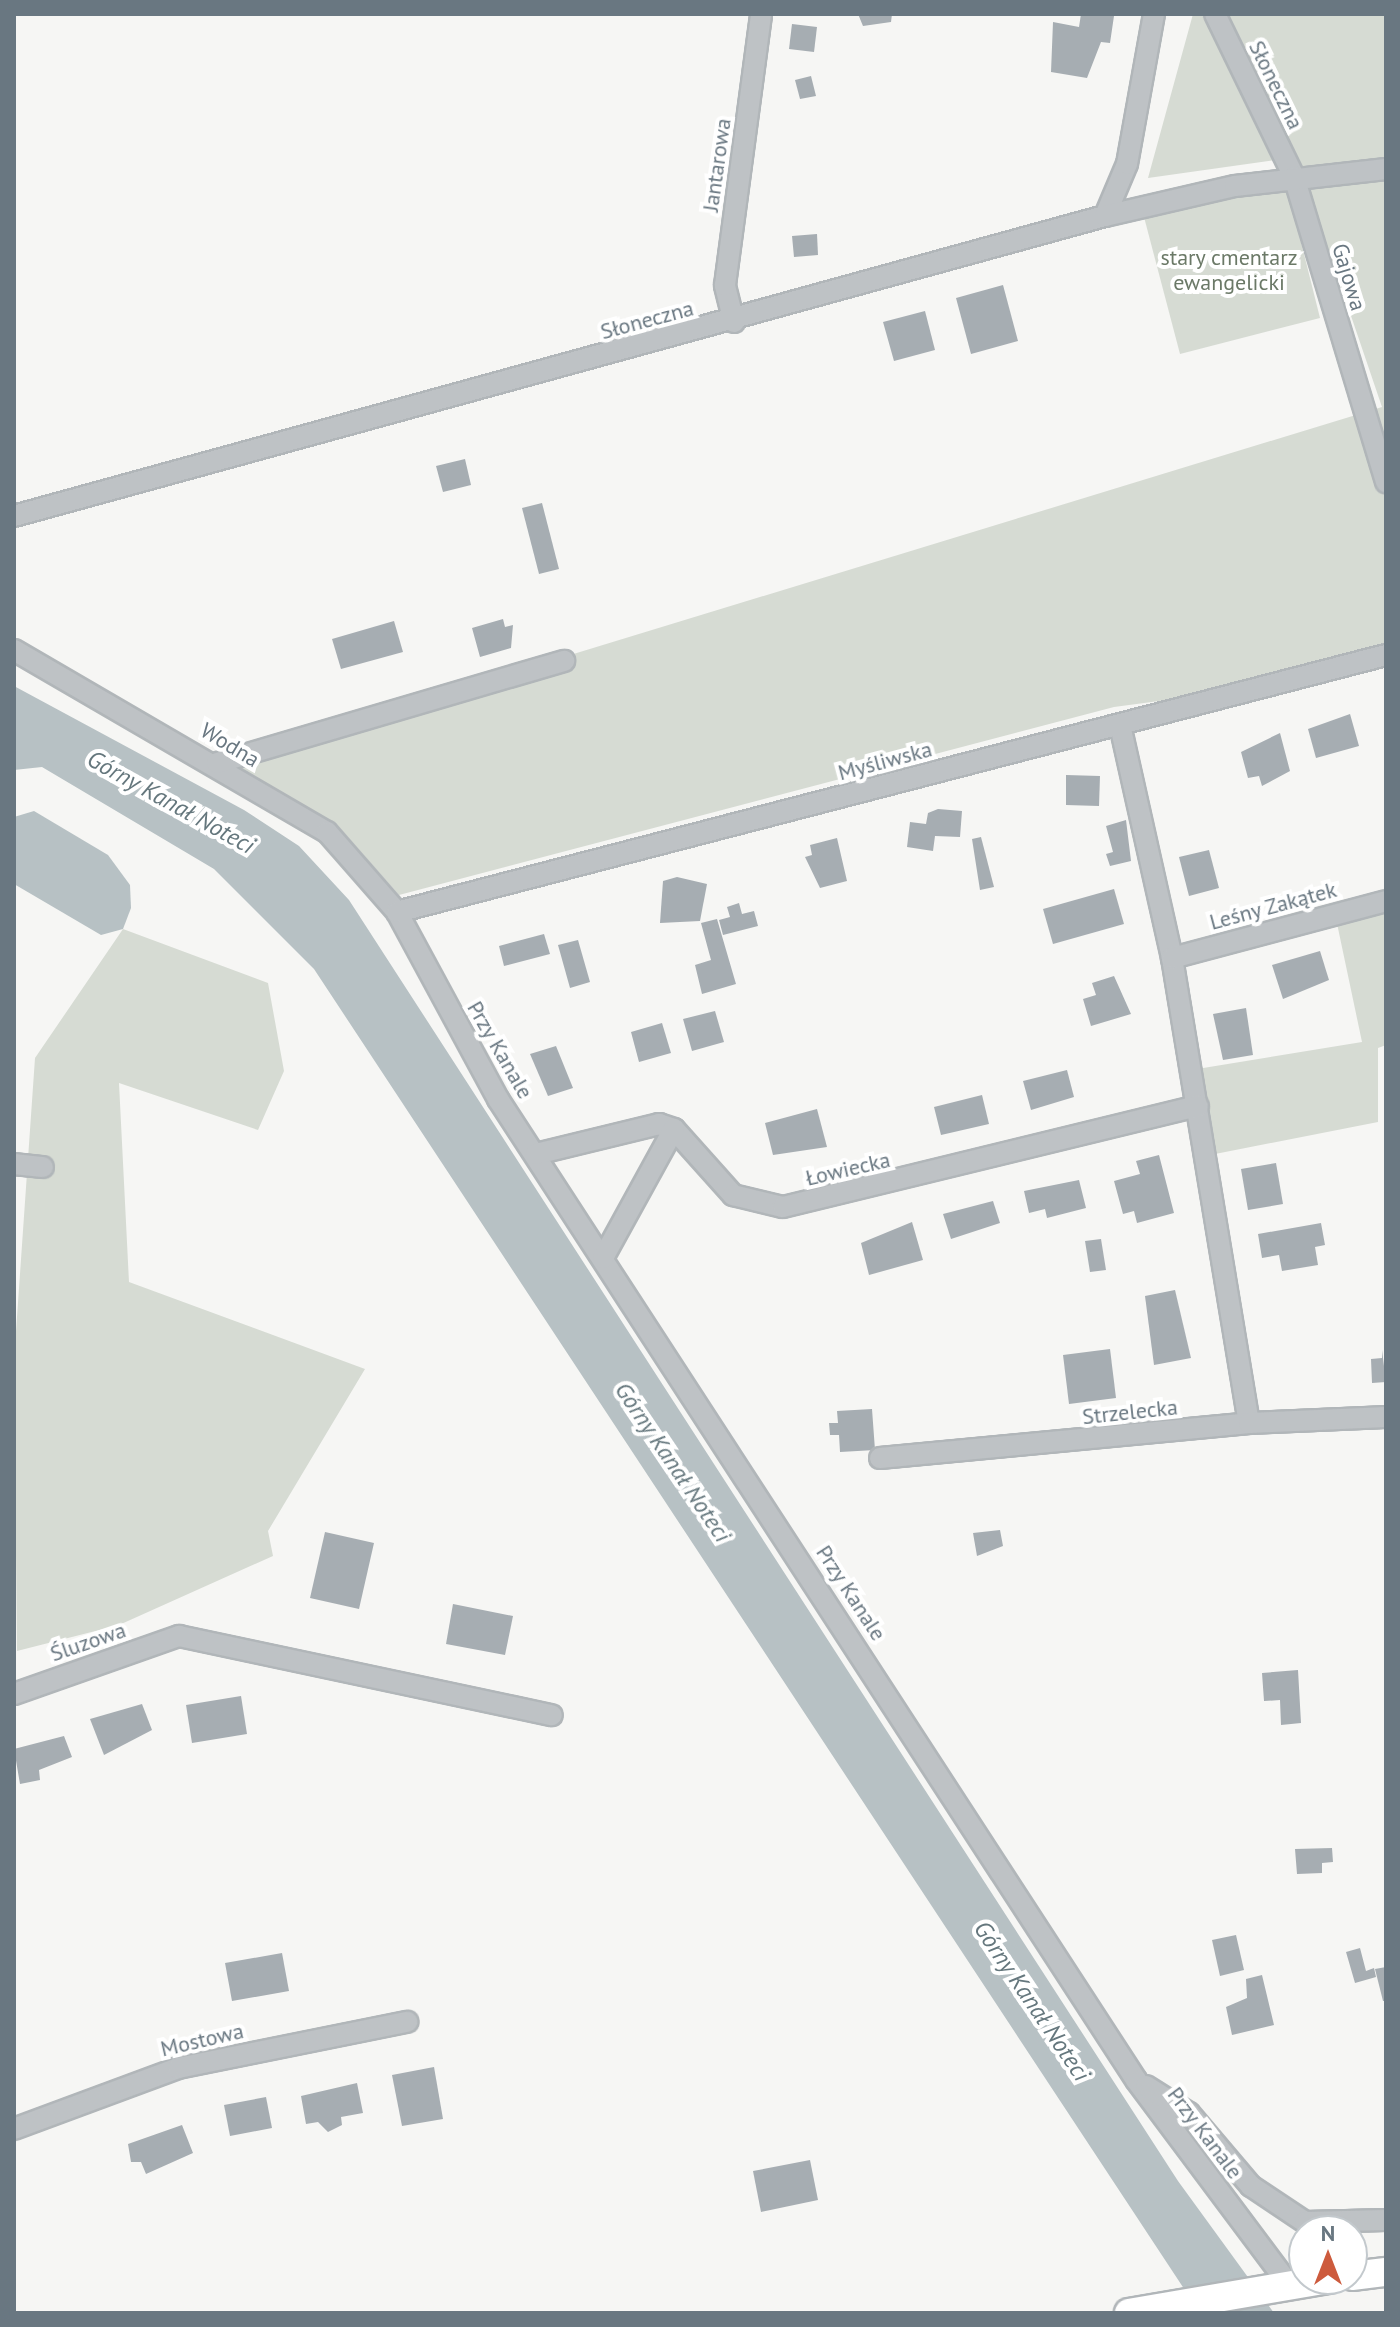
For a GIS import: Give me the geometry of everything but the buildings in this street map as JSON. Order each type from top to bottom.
[{"type":"street","name":"Jantarowa","points":[[734,322],[725,285],[761,14]]},
{"type":"street","points":[[1105,216],[1127,164],[1154,14]]},
{"type":"street","name":"Słoneczna","points":[[1215,14],[1294,177]]},
{"type":"street","name":"Słoneczna","points":[[14,516],[734,322],[1105,216],[1294,177],[1386,169]]},
{"type":"street","name":"Gajowa","points":[[1294,177],[1386,482]]},
{"type":"street","name":"Wodna","points":[[14,650],[217,763],[327,832],[397,912]]},
{"type":"street","name":"Myśliwska","points":[[397,912],[1386,655]]},
{"type":"street","points":[[217,763],[564,661]]},
{"type":"street","points":[[1120,725],[1172,958],[1249,1423]]},
{"type":"street","name":"Leśny Zakątek","points":[[1172,958],[1386,901]]},
{"type":"street","name":"Przy Kanale","points":[[397,912],[498,1099],[1136,2080],[1278,2285]]},
{"type":"street","name":"Łowiecka","points":[[674,1129],[733,1195],[783,1207],[1198,1106]]},
{"type":"street","points":[[536,1154],[659,1124],[674,1129],[603,1258]]},
{"type":"street","points":[[14,1164],[43,1167]]},
{"type":"street","name":"Strzelecka","points":[[880,1458],[1249,1423],[1386,1417]]},
{"type":"street","name":"Śluzowa","points":[[14,1694],[179,1636],[552,1715]]},
{"type":"street","name":"Mostowa","points":[[14,2129],[178,2068],[407,2022]]},
{"type":"street","points":[[1136,2080],[1189,2113],[1251,2186],[1305,2222],[1386,2220]]},
{"type":"street","points":[[1129,2313],[1288,2284]]},
{"type":"green space","points":[[1193,14],[1386,14],[1386,651],[1264,687],[1114,707],[399,895],[337,825],[217,763],[1382,407],[1297,157],[1148,178]]},
{"type":"green space","name":"stary cmentarz ewangelicki","points":[[1281,188],[1289,194],[1320,318],[1180,354],[1144,217]]},
{"type":"green space","points":[[1386,901],[1386,1045],[1378,1048],[1378,1122],[1210,1155],[1191,1070],[1362,1042],[1335,914]]},
{"type":"green space","points":[[123,929],[268,983],[284,1071],[258,1130],[119,1083],[129,1282],[365,1369],[268,1531],[273,1556],[119,1625],[17,1651],[14,1360],[35,1058]]},
{"type":"water","name":"Górny Kanał Noteci","points":[[14,686],[244,810],[299,846],[349,900],[1178,2181],[1274,2313],[1200,2313],[314,969],[214,869],[42,767],[14,770]]},
{"type":"water","points":[[34,811],[108,855],[130,885],[131,908],[123,929],[101,935],[14,884],[14,817]]}]
